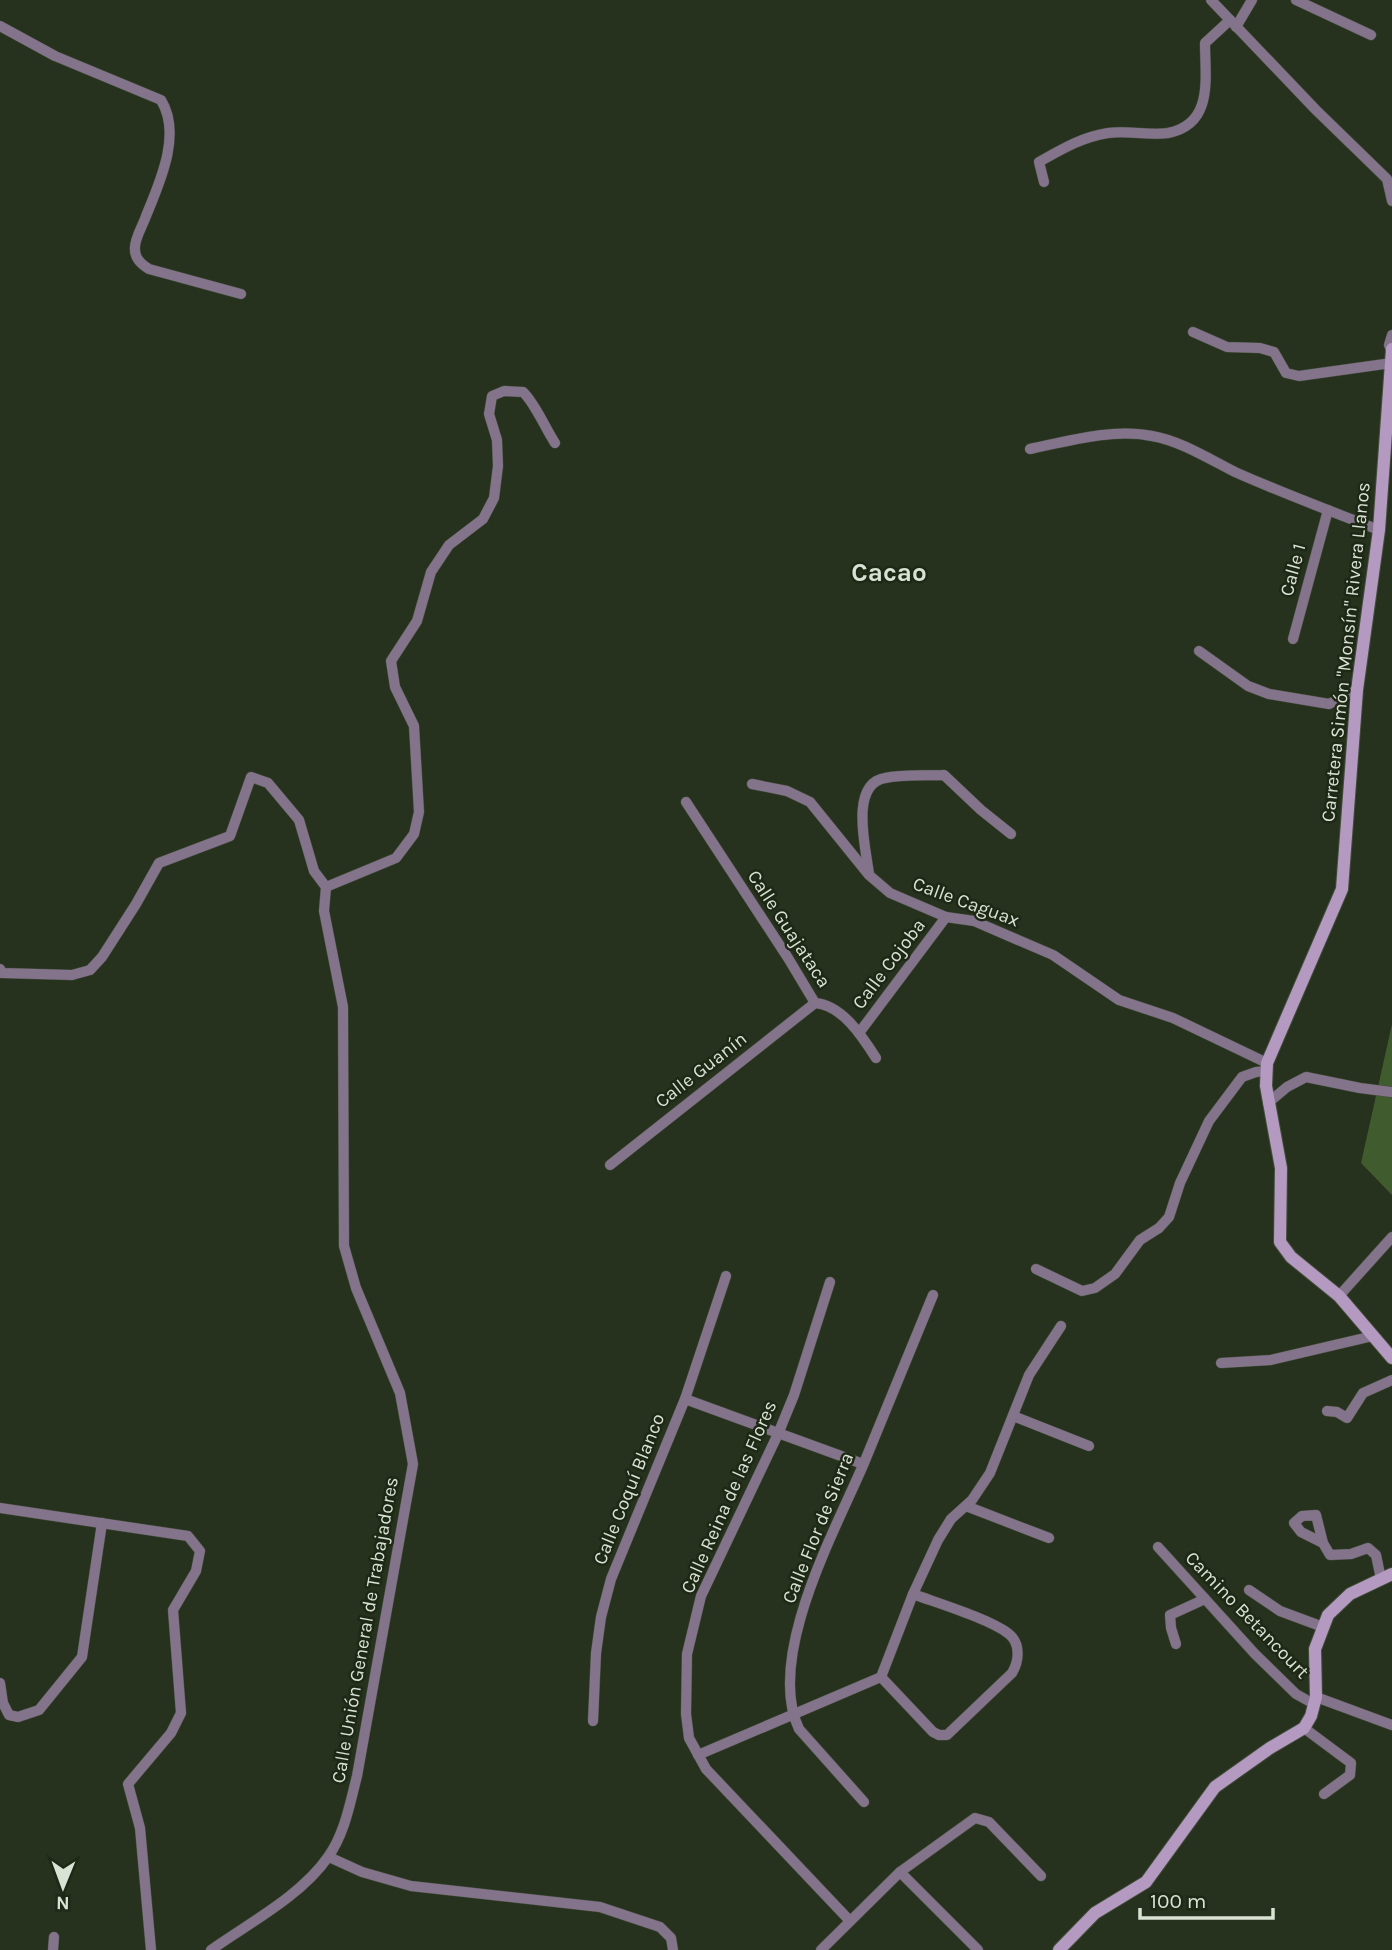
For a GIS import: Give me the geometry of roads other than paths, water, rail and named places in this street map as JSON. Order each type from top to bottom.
[{"type":"street","points":[[1211,0],[1387,179],[1392,201]]},
{"type":"street","points":[[1044,182],[1038,162],[1084,137],[1112,132],[1168,133],[1193,122],[1205,97],[1205,43],[1233,23],[1252,0]]},
{"type":"street","points":[[1296,0],[1371,35]]},
{"type":"street","points":[[0,26],[55,56],[161,100],[167,110],[170,124],[169,147],[135,246],[136,255],[149,269],[241,294]]},
{"type":"street","points":[[1193,332],[1227,347],[1260,348],[1274,352],[1286,373],[1299,376],[1392,363]]},
{"type":"street","name":"Carretera Simón \"Monsín\" Rivera Llanos","points":[[1391,343],[1392,363],[1379,530],[1357,691],[1342,889],[1266,1067],[1268,1103],[1281,1168],[1280,1242],[1291,1257],[1339,1296],[1392,1358]]},
{"type":"street","points":[[326,887],[396,858],[414,834],[419,811],[414,726],[395,687],[391,661],[417,621],[431,572],[449,545],[483,519],[494,498],[498,466],[497,440],[489,414],[492,396],[505,391],[523,392],[531,400],[536,414],[555,443]]},
{"type":"street","points":[[1030,449],[1084,438],[1152,435],[1379,530]]},
{"type":"street","name":"Calle 1","points":[[1293,639],[1328,510]]},
{"type":"street","points":[[1199,651],[1248,686],[1269,694],[1329,704],[1357,691]]},
{"type":"street","points":[[869,875],[862,802],[869,785],[882,778],[944,775],[1011,834]]},
{"type":"street","name":"Calle Unión General de Trabajadores","points":[[0,969],[2,973],[72,975],[90,970],[102,957],[159,863],[230,836],[251,777],[268,783],[299,820],[314,871],[326,887],[324,911],[343,1007],[344,1246],[356,1288],[401,1393],[412,1464],[357,1776],[345,1823],[329,1857],[288,1898],[211,1950]]},
{"type":"street","name":"Calle Caguax","points":[[752,784],[787,791],[810,802],[869,875],[890,893],[946,917],[974,921],[1053,955],[1119,1000],[1173,1017],[1266,1067]]},
{"type":"street","name":"Calle Guajataca","points":[[686,802],[815,1003],[828,1004],[859,1033],[876,1058]]},
{"type":"street","name":"Calle Cojoba","points":[[859,1033],[946,917]]},
{"type":"street","name":"Calle Guanín","points":[[610,1165],[815,1003]]},
{"type":"street","points":[[1036,1269],[1082,1291],[1095,1288],[1115,1274],[1140,1240],[1159,1228],[1169,1217],[1180,1183],[1209,1121],[1242,1077],[1266,1067]]},
{"type":"street","points":[[1268,1103],[1287,1087],[1307,1077],[1391,1092]]},
{"type":"street","points":[[1339,1296],[1392,1237]]},
{"type":"street","name":"Calle Coquí Blanco","points":[[593,1721],[600,1617],[611,1580],[685,1399],[726,1276]]},
{"type":"street","name":"Calle Reina de las Flores","points":[[830,1282],[794,1395],[778,1434],[701,1596],[687,1654],[686,1714],[689,1738],[706,1769],[850,1921]]},
{"type":"street","name":"Calle Flor de Sierra","points":[[864,1802],[799,1729],[790,1701],[791,1666],[804,1601],[933,1296]]},
{"type":"street","points":[[698,1755],[881,1677],[913,1594],[938,1540],[951,1519],[972,1500],[990,1473],[1029,1375],[1061,1326]]},
{"type":"street","points":[[1221,1363],[1271,1360],[1373,1335]]},
{"type":"street","points":[[1327,1411],[1337,1412],[1347,1418],[1363,1393],[1392,1380]]},
{"type":"street","points":[[685,1399],[863,1464]]},
{"type":"street","points":[[1013,1416],[1089,1446]]},
{"type":"street","points":[[965,1506],[1048,1538]]},
{"type":"street","points":[[0,1508],[188,1536],[200,1551],[196,1571],[173,1610],[181,1713],[171,1733],[128,1784],[140,1828],[151,1950]]},
{"type":"street","points":[[0,1683],[3,1703],[9,1715],[18,1717],[39,1710],[82,1657],[102,1523]]},
{"type":"street","points":[[1059,1950],[1095,1913],[1146,1882],[1214,1787],[1304,1728],[1315,1700],[1315,1649],[1328,1615],[1350,1594],[1386,1576],[1376,1555],[1368,1548],[1351,1555],[1330,1555],[1323,1543]]},
{"type":"street","name":"Camino Betancourt","points":[[1158,1547],[1255,1654],[1296,1694],[1392,1725]]},
{"type":"street","points":[[1249,1590],[1280,1611],[1323,1627]]},
{"type":"street","points":[[881,1677],[933,1732],[947,1735],[1012,1673],[1017,1665],[1018,1654],[1010,1634],[913,1594]]},
{"type":"street","points":[[1176,1644],[1170,1615],[1205,1599]]},
{"type":"street","points":[[1304,1728],[1351,1763],[1350,1775],[1324,1794]]},
{"type":"street","points":[[821,1950],[900,1872],[975,1818],[989,1822],[1041,1876]]},
{"type":"street","points":[[329,1857],[362,1872],[411,1886],[600,1907],[660,1927],[671,1938],[673,1950]]},
{"type":"street","points":[[900,1872],[978,1950]]},
{"type":"street","points":[[53,1950],[54,1937]]},
{"type":"district","name":"Cacao","points":[[889,572]]}]
